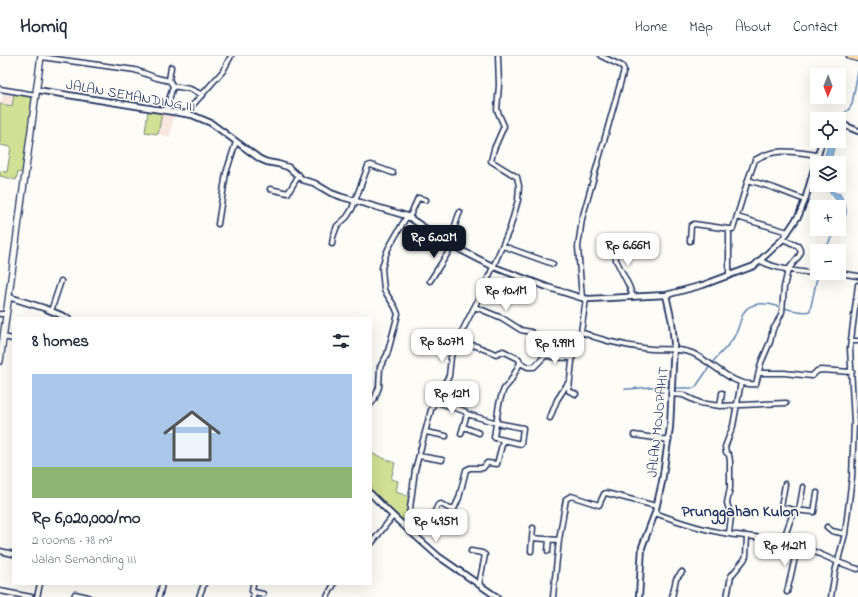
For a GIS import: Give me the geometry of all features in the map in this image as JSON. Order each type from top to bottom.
[{"type":"highway","points":[[850,56],[858,58]]},
{"type":"main road","points":[[0,361],[3,337],[3,314],[9,297],[41,57]]},
{"type":"street","points":[[185,114],[223,71],[231,56]]},
{"type":"street","points":[[405,526],[409,516],[414,476],[434,401],[449,376],[451,357],[457,342],[494,267],[517,207],[519,189],[515,175],[491,161],[491,157],[504,126],[497,110],[500,85],[498,56]]},
{"type":"street","points":[[576,394],[569,391],[574,343],[581,332],[584,298],[578,248],[582,219],[624,70],[622,66],[601,56]]},
{"type":"street","points":[[41,57],[135,70],[170,81]]},
{"type":"street","points":[[166,110],[173,86],[170,81],[171,67]]},
{"type":"street","points":[[173,86],[190,89],[203,95]]},
{"type":"street","points":[[0,89],[37,92]]},
{"type":"street","name":"JALAN SEMANDING III","points":[[37,92],[166,110],[203,119],[211,123],[260,159],[288,167],[303,180],[314,183],[331,193],[408,217],[451,244],[494,267],[547,287],[584,298],[666,295],[703,286],[751,268],[761,261],[788,232],[799,215],[810,183]]},
{"type":"street","points":[[846,125],[858,131]]},
{"type":"street","points":[[218,224],[226,173],[236,142]]},
{"type":"street","name":"JALAN SEMANDING III","points":[[818,156],[820,148]]},
{"type":"street","points":[[690,241],[691,226],[694,224],[729,229],[734,227],[755,160],[769,153],[792,151],[818,156]]},
{"type":"street","points":[[332,244],[335,229],[347,218],[352,209],[368,166],[371,165],[393,173]]},
{"type":"street","points":[[270,189],[288,193],[299,175]]},
{"type":"street","points":[[748,180],[805,200]]},
{"type":"street","points":[[372,403],[379,387],[380,366],[387,355],[398,314],[384,290],[382,268],[388,249],[418,198],[426,200]]},
{"type":"street","points":[[430,281],[451,244],[456,219],[460,212]]},
{"type":"street","points":[[737,217],[788,232]]},
{"type":"street","points":[[729,229],[729,276]]},
{"type":"street","points":[[614,239],[616,260],[633,297]]},
{"type":"street","points":[[581,332],[594,338],[643,348],[692,353],[709,361],[735,381],[756,384],[763,357],[770,342],[773,329],[782,312],[784,287],[788,270],[799,256],[800,249],[794,243],[783,239]]},
{"type":"street","points":[[503,246],[553,264]]},
{"type":"street","points":[[761,261],[769,265],[788,270],[810,272]]},
{"type":"street","points":[[846,274],[858,276]]},
{"type":"street","points":[[51,311],[61,281]]},
{"type":"street","points":[[831,597],[837,562],[845,534],[853,464],[851,341],[858,285]]},
{"type":"street","name":"JALAN MOJOPAHIT","points":[[639,597],[642,547],[655,513],[669,440],[674,350],[672,322],[666,295]]},
{"type":"street","points":[[9,297],[66,317]]},
{"type":"street","points":[[475,307],[502,318],[521,330],[531,332]]},
{"type":"street","points":[[3,337],[12,339]]},
{"type":"street","points":[[851,341],[858,341]]},
{"type":"street","points":[[434,401],[463,410],[467,414],[496,423],[524,428],[521,444],[503,441],[494,437],[496,423],[498,404],[504,388],[510,382],[520,363],[519,358],[503,351],[496,354],[476,346],[457,342]]},
{"type":"street","points":[[520,363],[533,368],[546,355],[550,346]]},
{"type":"street","points":[[546,355],[551,358],[558,356],[572,358]]},
{"type":"street","points":[[759,373],[809,376],[822,370],[852,372]]},
{"type":"street","points":[[550,418],[557,400],[570,381]]},
{"type":"street","points":[[729,534],[731,516],[728,503],[730,488],[730,461],[725,447],[733,426],[741,382]]},
{"type":"street","points":[[852,386],[858,387]]},
{"type":"street","points":[[720,406],[722,393]]},
{"type":"street","points":[[671,394],[687,396],[700,404],[720,406],[786,403]]},
{"type":"street","points":[[461,434],[467,414]]},
{"type":"street","points":[[464,427],[479,433]]},
{"type":"street","points":[[426,432],[446,436]]},
{"type":"street","points":[[634,435],[669,440]]},
{"type":"street","points":[[416,536],[432,517],[438,505],[441,504],[450,509],[454,509],[459,498],[467,469],[483,468],[487,463],[497,464],[503,441]]},
{"type":"street","points":[[419,456],[442,460]]},
{"type":"street","points":[[785,484],[781,508],[814,512],[817,493]]},
{"type":"street","points":[[799,510],[803,487]]},
{"type":"street","points":[[553,597],[559,540],[566,499],[571,496],[599,505],[604,494],[606,493],[656,506]]},
{"type":"street","points":[[372,495],[438,556],[497,597]]},
{"type":"street","points":[[783,541],[794,510]]},
{"type":"street","points":[[655,513],[692,526],[729,534],[783,541],[798,545],[837,562],[858,569]]},
{"type":"street","points":[[372,543],[393,516]]},
{"type":"street","points":[[827,527],[832,531],[845,534]]},
{"type":"street","points":[[531,551],[533,528]]},
{"type":"street","points":[[727,597],[731,576],[746,556],[747,536]]},
{"type":"street","points":[[532,538],[559,540]]},
{"type":"street","points":[[548,552],[549,539]]},
{"type":"street","points":[[787,592],[798,545]]},
{"type":"street","points":[[0,551],[12,554]]},
{"type":"street","points":[[471,551],[485,555],[479,584]]},
{"type":"street","points":[[672,597],[676,579],[682,572]]},
{"type":"street","points":[[37,597],[40,585]]},
{"type":"street","points":[[159,597],[162,585]]},
{"type":"street","points":[[199,597],[204,585]]},
{"type":"street","points":[[253,585],[253,597]]},
{"type":"street","points":[[327,597],[333,585]]},
{"type":"street","points":[[0,591],[30,597]]},
{"type":"street","points":[[254,592],[263,594]]},
{"type":"street","points":[[74,597],[75,594],[88,596]]},
{"type":"shaded area","points":[[3,92],[14,94],[12,106],[0,104]]},
{"type":"shaded area","points":[[162,113],[174,115],[170,137],[158,134]]},
{"type":"green space","points":[[14,94],[35,98],[24,173],[18,172],[16,180],[0,176],[0,171],[7,172],[11,147],[0,145],[0,104],[12,106]]},
{"type":"green space","points":[[148,111],[162,113],[158,134],[145,132]]},
{"type":"green space","points":[[372,453],[395,463],[391,479],[398,481],[396,492],[410,497],[408,516],[405,519],[402,519],[372,492]]},
{"type":"water","points":[[827,148],[834,148],[832,156],[825,156]]},
{"type":"water","points":[[830,192],[840,194],[843,200],[836,200]]},
{"type":"waterway","points":[[846,112],[852,104],[858,71]]},
{"type":"waterway","points":[[828,244],[832,236]]},
{"type":"waterway","points":[[712,363],[732,341],[737,332],[742,316],[747,308],[758,304],[765,304],[798,311],[810,311],[817,280]]},
{"type":"waterway","points":[[674,388],[695,388],[710,366]]},
{"type":"waterway","points":[[625,389],[658,386],[670,387]]},
{"type":"district","name":"Prunggahan Kulon","points":[[740,510]]}]
